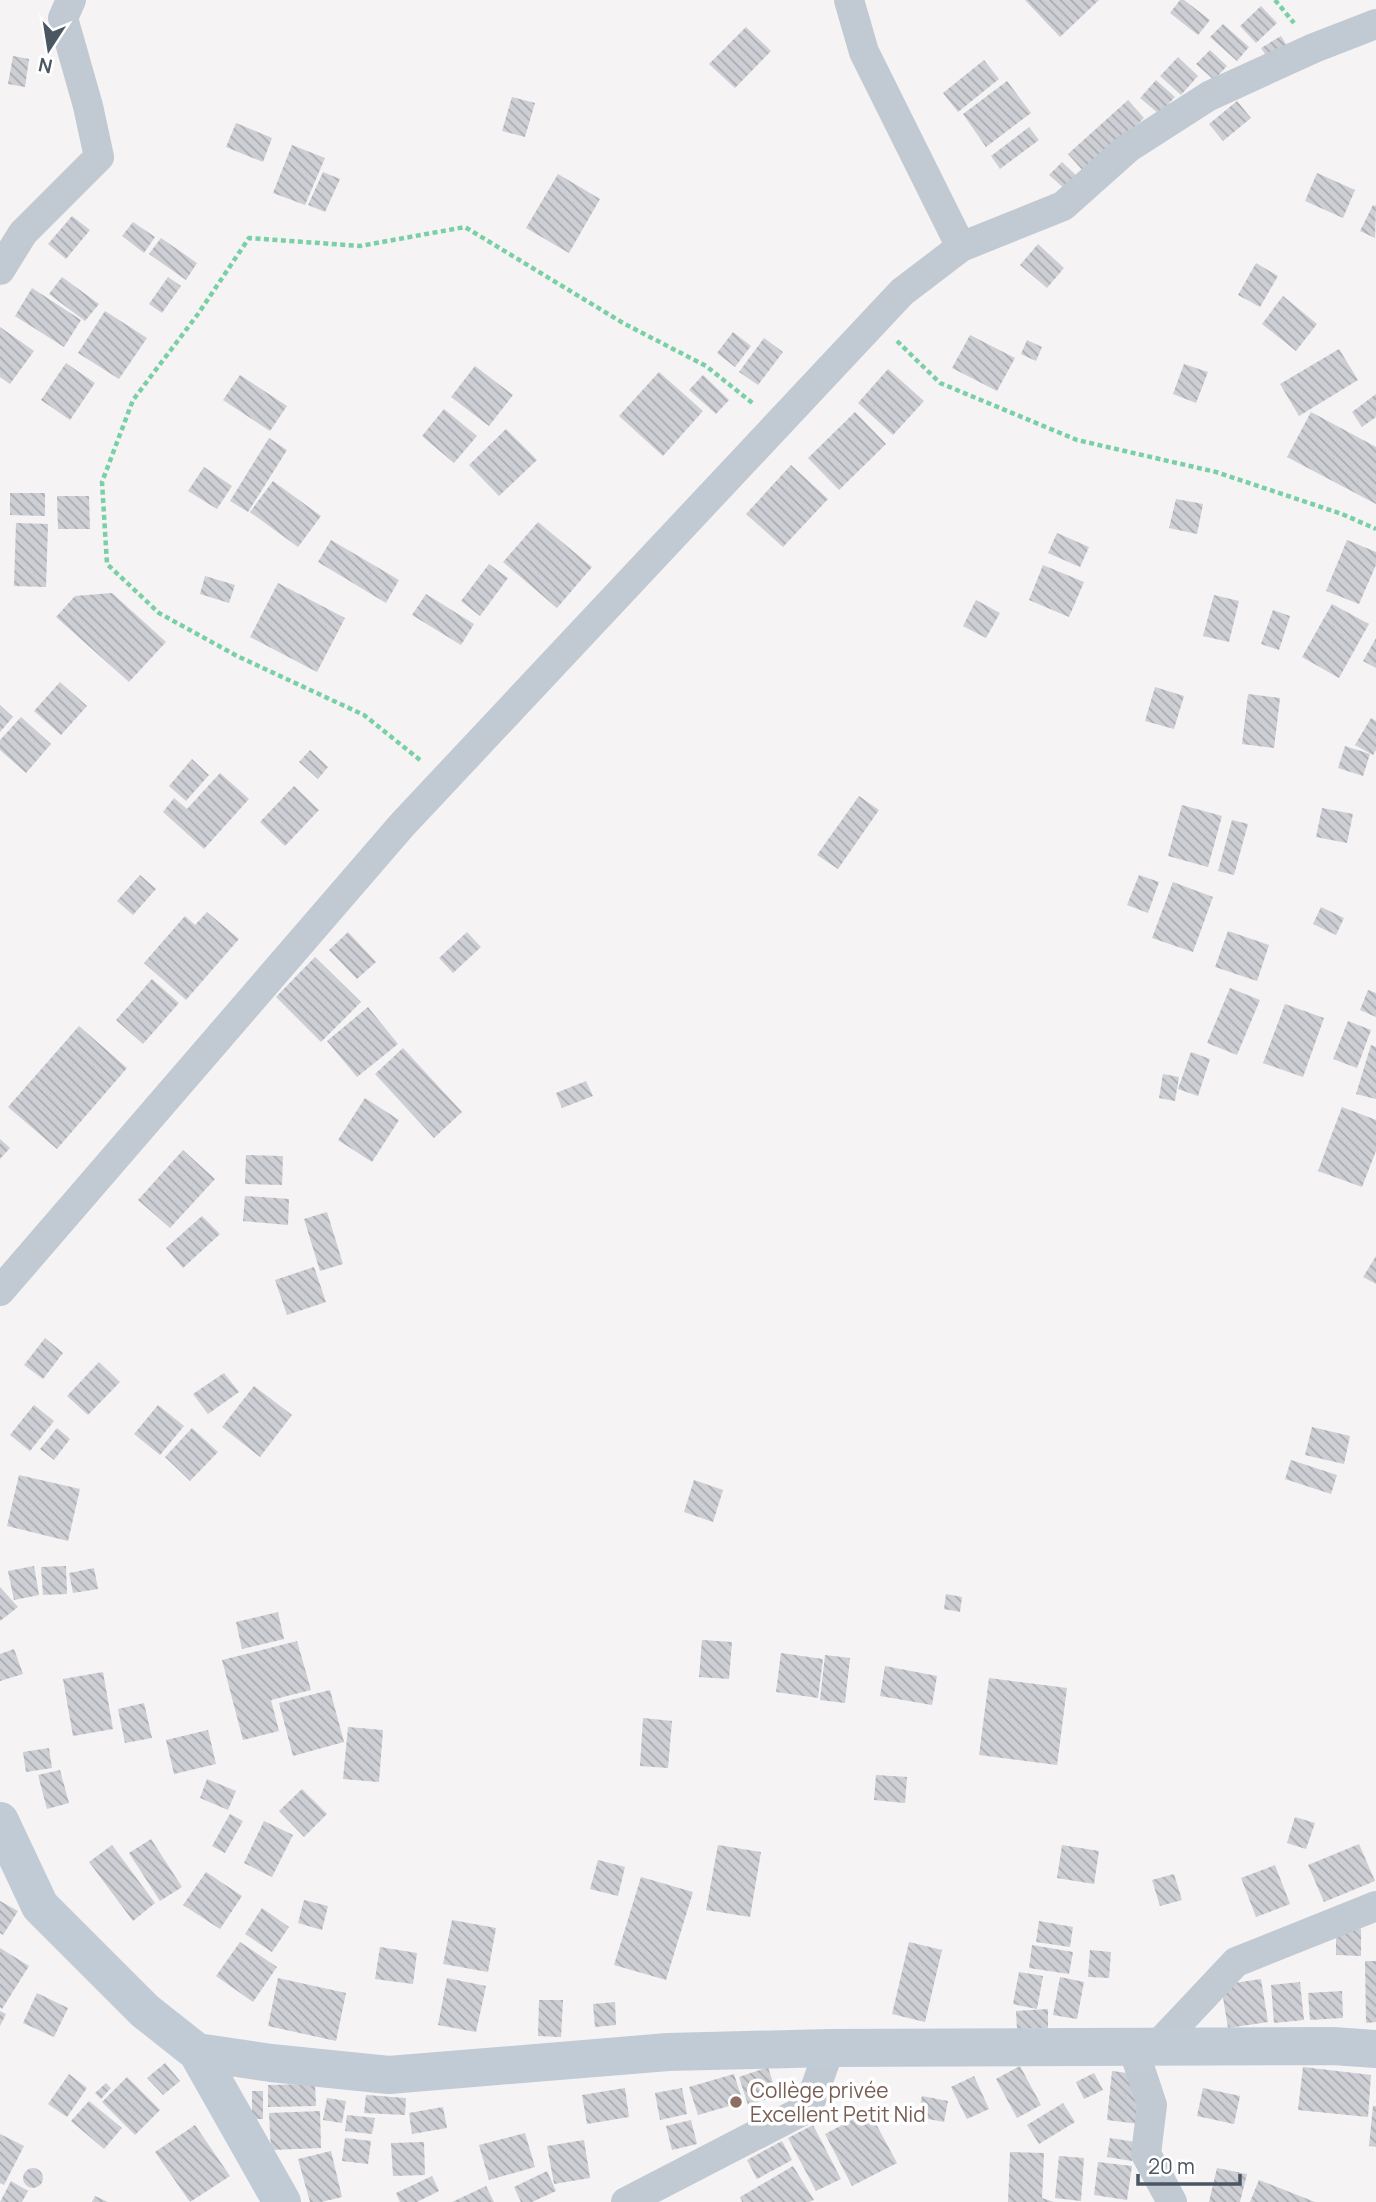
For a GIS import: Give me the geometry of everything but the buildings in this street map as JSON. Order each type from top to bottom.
[{"type":"street","points":[[0,270],[23,233],[99,157],[88,106],[63,18],[71,0]]},
{"type":"street","points":[[849,0],[864,52],[961,247]]},
{"type":"street","points":[[0,1291],[402,825],[902,292],[961,247],[1063,206],[1128,148],[1209,96],[1314,48],[1376,24]]},
{"type":"street","points":[[0,1821],[40,1906],[145,2011],[197,2052],[282,2202]]},
{"type":"street","points":[[1144,2048],[1236,1962],[1376,1906]]},
{"type":"street","points":[[197,2052],[271,2063],[389,2075],[668,2052],[830,2048],[1333,2046],[1376,2049]]},
{"type":"street","points":[[626,2202],[808,2108],[830,2048]]},
{"type":"street","points":[[1144,2048],[1152,2105],[1146,2154],[1172,2202]]},
{"type":"path","points":[[446,780],[364,715],[237,656],[159,613],[107,564],[102,482],[133,400],[198,314],[249,238],[360,246],[464,227],[623,323],[706,366],[780,424]]},
{"type":"path","points":[[877,321],[940,383],[1002,409],[1077,440],[1216,472],[1342,514],[1376,529]]},
{"type":"place","name":"Collège privée Excellent Petit Nid","points":[[736,2102]]}]
